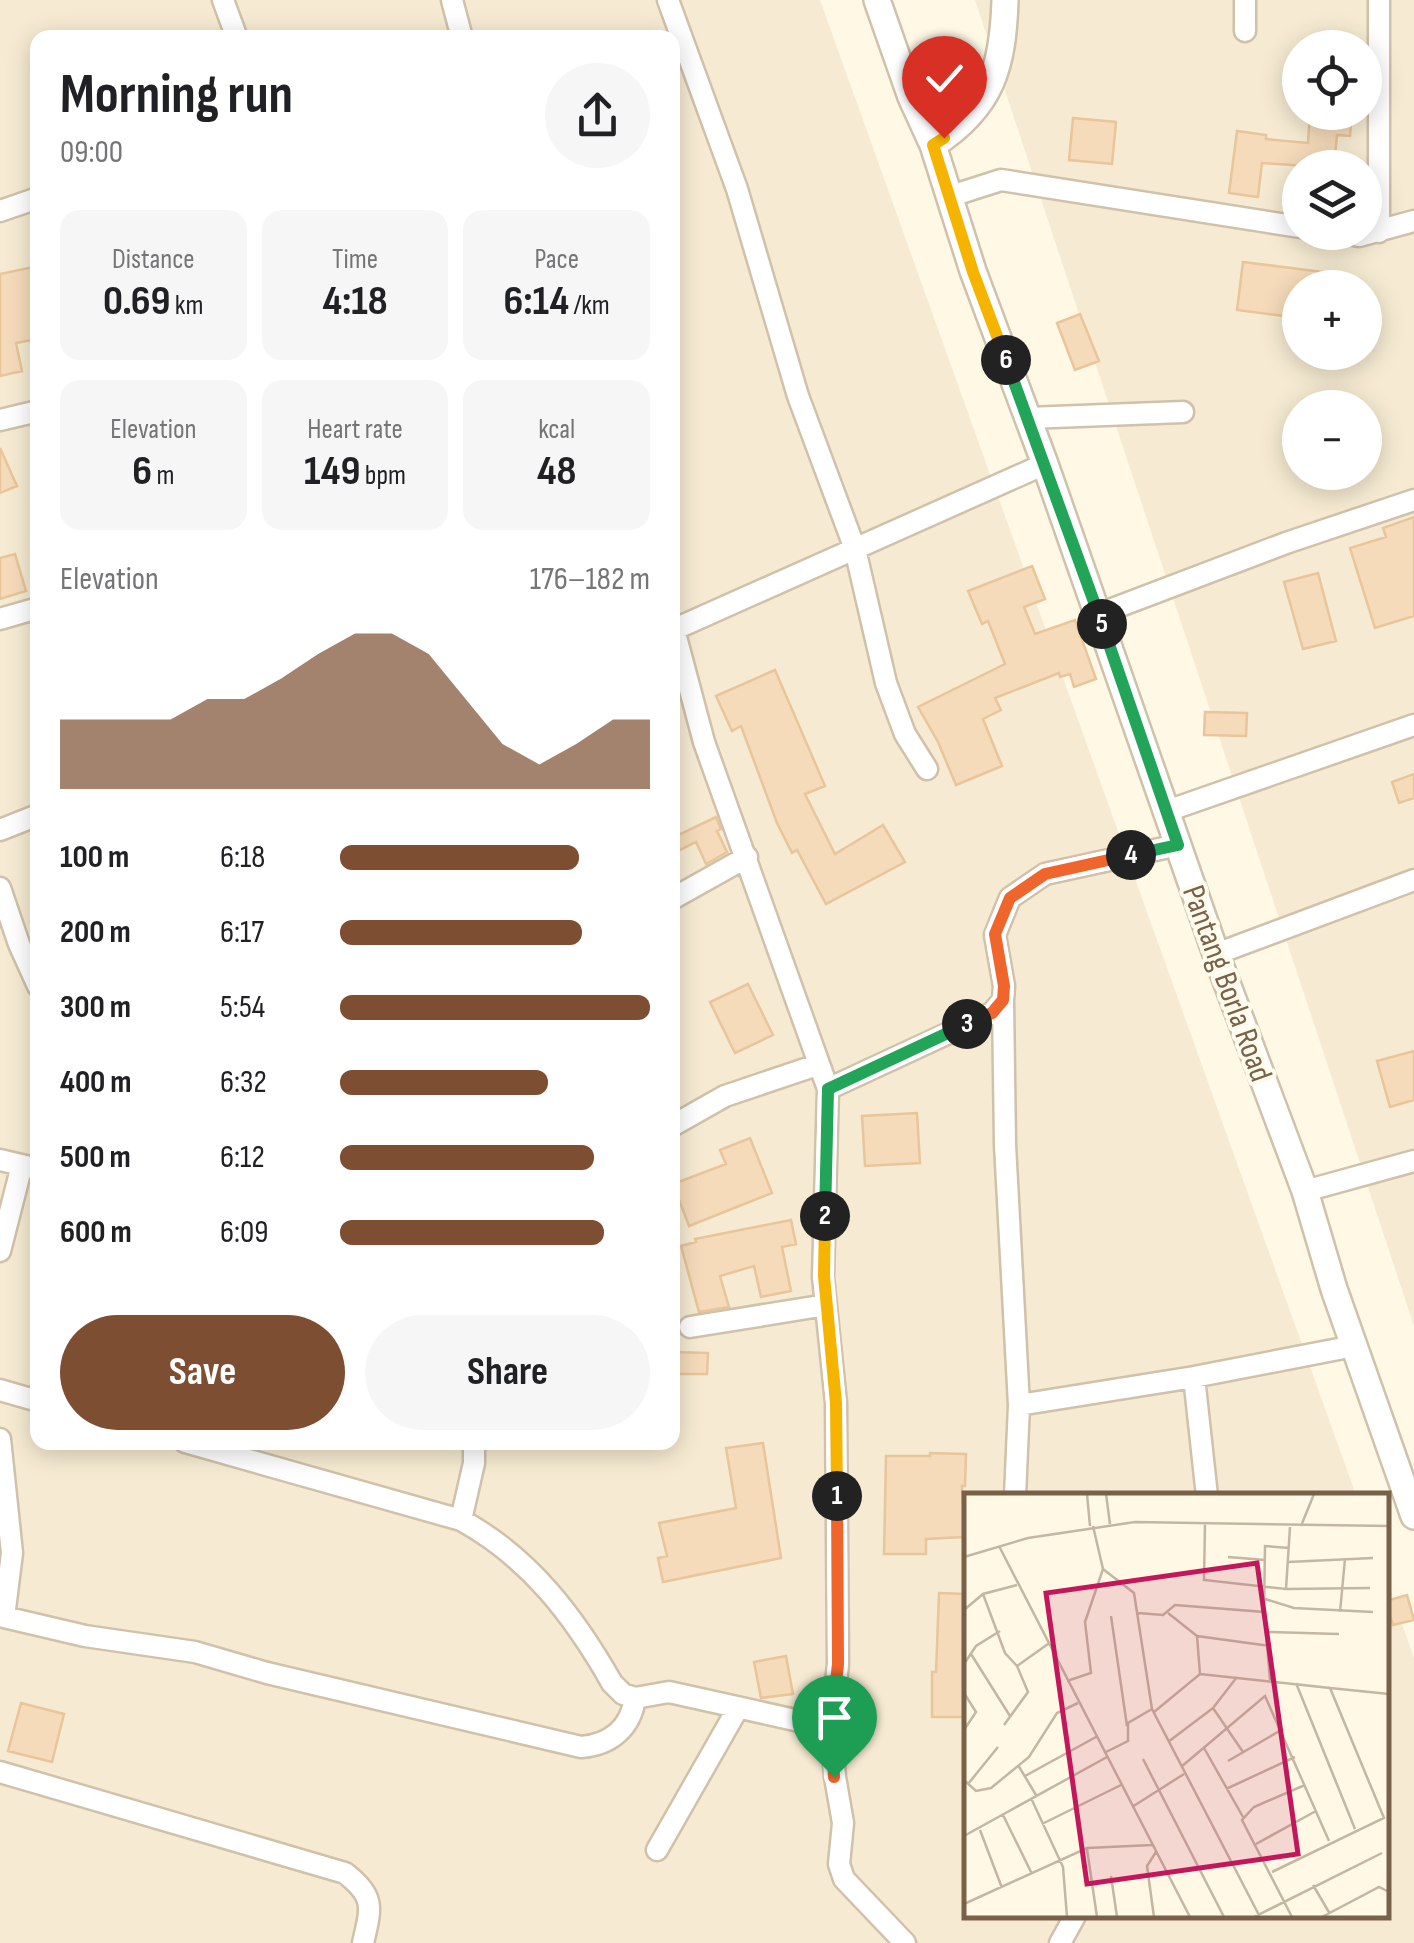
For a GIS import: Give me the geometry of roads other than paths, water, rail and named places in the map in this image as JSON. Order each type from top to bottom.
[{"type":"street","points":[[223,0],[234,30]]},
{"type":"street","points":[[452,0],[460,30]]},
{"type":"street","points":[[668,0],[679,30]]},
{"type":"street","name":"Pantang Borla Road","points":[[877,0],[911,97],[933,145],[948,197],[1046,464],[1216,954],[1305,1191],[1414,1516]]},
{"type":"street","points":[[933,145],[966,122],[992,82],[999,59],[1004,0]]},
{"type":"street","points":[[1245,0],[1245,31]]},
{"type":"street","points":[[1378,0],[1379,150]]},
{"type":"street","points":[[680,33],[737,189],[798,396],[854,549],[886,684],[906,734],[926,769]]},
{"type":"street","points":[[948,197],[1001,180],[1282,224]]},
{"type":"street","points":[[0,210],[30,201]]},
{"type":"street","points":[[1382,231],[1414,221]]},
{"type":"street","points":[[0,420],[30,412]]},
{"type":"street","points":[[1028,418],[1183,412]]},
{"type":"street","points":[[680,624],[801,576],[1046,464]]},
{"type":"street","points":[[1099,614],[1286,543],[1414,500]]},
{"type":"street","points":[[0,619],[30,610]]},
{"type":"street","points":[[680,681],[828,1089],[824,1276],[836,1421],[838,1664],[831,1728],[834,1777],[843,1822],[839,1864],[844,1879],[905,1943]]},
{"type":"street","points":[[1166,811],[1414,725]]},
{"type":"street","points":[[0,830],[30,818]]},
{"type":"street","points":[[1015,1493],[1019,1405],[1005,1145],[1004,986],[995,934],[1010,898],[1045,874],[1178,845]]},
{"type":"street","points":[[680,895],[747,857]]},
{"type":"street","points":[[1216,954],[1414,880]]},
{"type":"street","points":[[0,888],[30,969]]},
{"type":"street","points":[[828,1089],[992,1013],[1003,1000]]},
{"type":"street","points":[[680,1121],[725,1096],[817,1065]]},
{"type":"street","points":[[0,1160],[30,1167],[0,1251]]},
{"type":"street","points":[[1305,1191],[1414,1161]]},
{"type":"street","points":[[690,1326],[826,1304]]},
{"type":"street","points":[[1019,1405],[1354,1346]]},
{"type":"street","points":[[1194,1377],[1208,1493]]},
{"type":"street","points":[[0,1390],[30,1399]]},
{"type":"street","points":[[0,1439],[12,1553],[2,1625],[195,1652],[580,1747],[606,1742],[627,1726],[635,1698]]},
{"type":"street","points":[[213,1450],[460,1520],[495,1539],[561,1602],[623,1694],[635,1698],[668,1692],[831,1728]]},
{"type":"street","points":[[460,1520],[474,1450]]},
{"type":"street","points":[[657,1850],[738,1708]]},
{"type":"street","points":[[0,1772],[345,1873],[362,1886],[371,1905],[363,1943]]},
{"type":"street","points":[[1060,1943],[1074,1918]]}]
